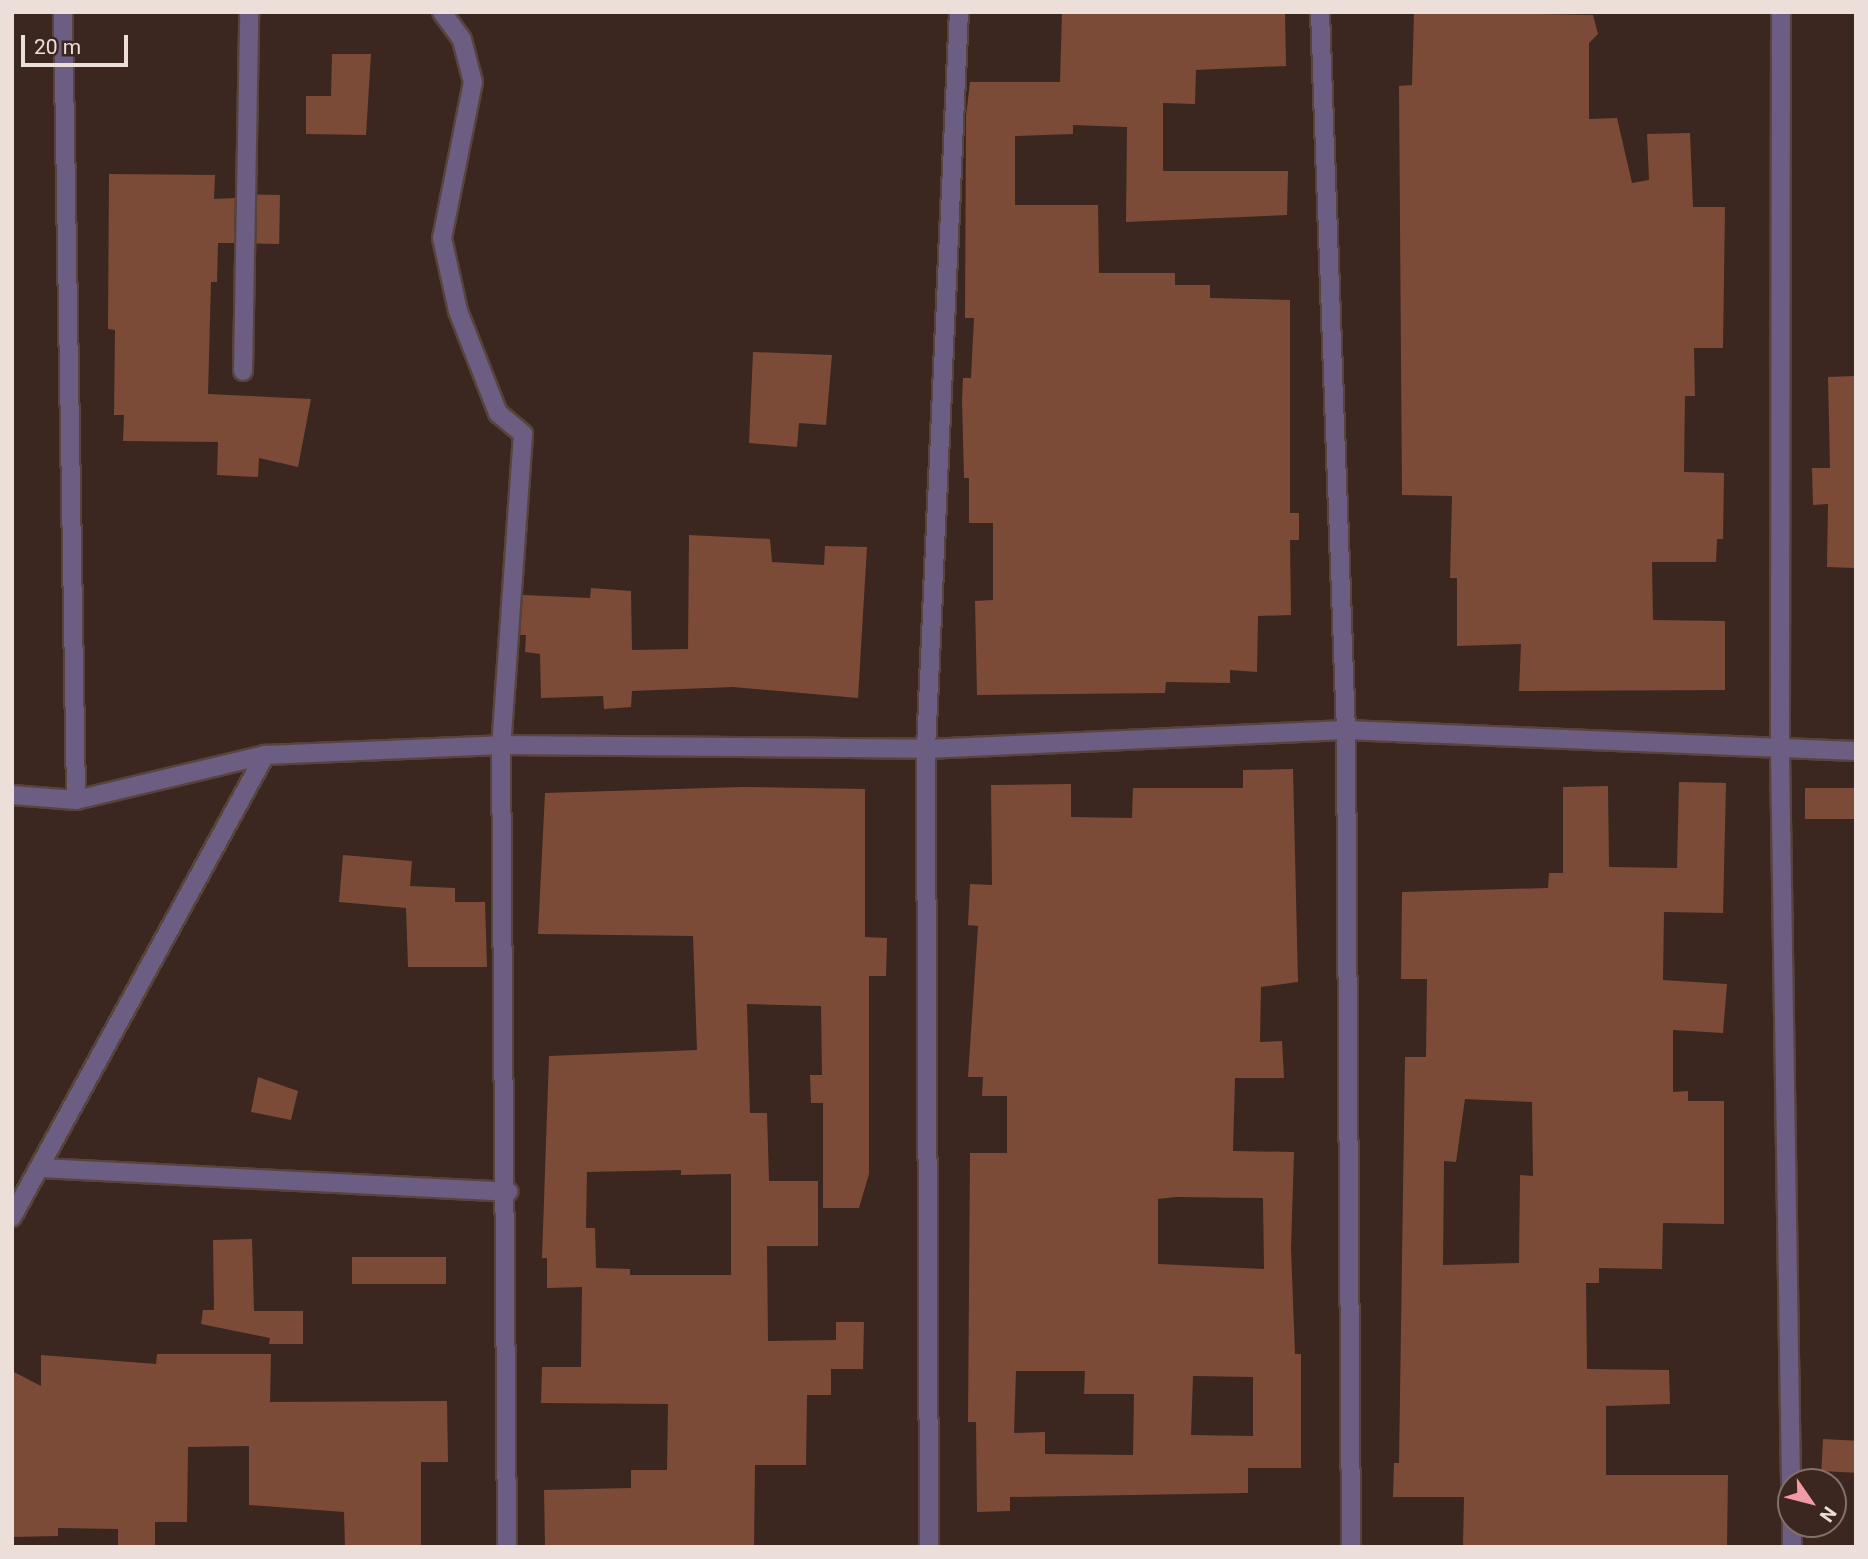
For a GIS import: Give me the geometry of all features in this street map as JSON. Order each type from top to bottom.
[{"type":"street","points":[[63,12],[76,800]]},
{"type":"street","points":[[243,371],[249,12]]},
{"type":"street","points":[[442,12],[462,40],[473,82],[442,238],[458,311],[498,413],[523,434],[501,745],[508,1192],[507,1547]]},
{"type":"street","points":[[929,1547],[926,749],[959,12]]},
{"type":"street","points":[[1320,12],[1346,730],[1351,1547]]},
{"type":"street","points":[[1780,12],[1780,751],[1791,1468]]},
{"type":"street","points":[[12,795],[76,800],[265,754],[501,745],[926,749],[1346,730],[1780,751],[1856,751]]},
{"type":"street","points":[[12,1217],[265,754]]},
{"type":"street","points":[[40,1168],[508,1192]]},
{"type":"building","points":[[1062,12],[1285,12],[1286,66],[1196,70],[1195,104],[1163,103],[1163,171],[1288,171],[1287,215],[1126,222],[1127,127],[1073,125],[1073,134],[1015,136],[1015,205],[1098,205],[1099,273],[1175,273],[1175,285],[1210,285],[1210,298],[1290,300],[1290,513],[1299,513],[1299,540],[1290,540],[1291,615],[1258,616],[1257,672],[1230,670],[1230,683],[1166,682],[1165,693],[977,695],[975,601],[993,600],[993,523],[969,523],[969,478],[964,478],[963,378],[971,378],[974,318],[965,318],[966,116],[970,82],[1060,82]]},
{"type":"building","points":[[1414,12],[1593,15],[1598,34],[1589,43],[1589,119],[1617,118],[1632,183],[1649,180],[1647,134],[1690,133],[1693,207],[1725,207],[1723,348],[1694,348],[1695,396],[1685,396],[1684,472],[1724,473],[1723,539],[1717,539],[1716,562],[1652,562],[1653,620],[1725,621],[1725,690],[1519,691],[1521,644],[1457,646],[1457,578],[1450,578],[1452,496],[1402,495],[1399,86],[1412,85]]},
{"type":"building","points":[[332,54],[371,54],[366,135],[306,134],[306,96],[331,96]]},
{"type":"building","points":[[109,174],[215,175],[214,199],[235,198],[234,243],[218,243],[217,282],[211,282],[208,394],[311,399],[298,467],[259,458],[258,477],[217,475],[218,442],[123,441],[124,415],[114,415],[115,330],[108,329]]},
{"type":"building","points":[[257,195],[280,195],[279,244],[256,244]]},
{"type":"building","points":[[753,352],[832,355],[826,425],[799,423],[797,447],[749,443]]},
{"type":"building","points":[[1856,376],[1856,568],[1827,567],[1828,504],[1813,505],[1812,468],[1830,468],[1828,377]]},
{"type":"building","points":[[689,535],[770,539],[772,562],[824,565],[825,546],[867,547],[858,698],[733,687],[632,691],[631,707],[604,709],[603,696],[541,698],[540,654],[525,652],[526,635],[520,635],[523,595],[590,598],[591,588],[631,591],[632,650],[688,649]]},
{"type":"building","points":[[1293,769],[1298,982],[1261,987],[1260,1042],[1282,1041],[1284,1078],[1235,1078],[1233,1151],[1294,1152],[1291,1248],[1295,1354],[1301,1354],[1301,1468],[1248,1468],[1248,1493],[1010,1497],[1010,1511],[977,1512],[976,1422],[968,1422],[970,1153],[1007,1153],[1007,1096],[982,1096],[983,1077],[968,1077],[978,926],[968,925],[970,884],[992,885],[991,785],[1071,784],[1071,817],[1132,818],[1133,788],[1243,788],[1243,770]],"holes":[[[1263,1198],[1264,1269],[1158,1264],[1158,1199]],[[1016,1371],[1085,1371],[1084,1394],[1134,1394],[1133,1455],[1045,1454],[1045,1432],[1014,1433]],[[1193,1376],[1253,1377],[1253,1436],[1191,1435]]]},
{"type":"building","points":[[1679,782],[1726,783],[1723,913],[1664,912],[1663,980],[1727,984],[1723,1033],[1673,1030],[1673,1092],[1688,1091],[1688,1101],[1724,1101],[1724,1224],[1663,1223],[1662,1269],[1599,1268],[1599,1283],[1586,1283],[1587,1369],[1669,1370],[1670,1404],[1606,1406],[1606,1475],[1728,1475],[1727,1547],[1463,1547],[1464,1497],[1393,1497],[1394,1463],[1399,1463],[1405,1057],[1426,1057],[1427,979],[1401,979],[1402,892],[1548,888],[1549,873],[1563,873],[1563,787],[1608,786],[1609,867],[1677,868]],"holes":[[[1465,1099],[1532,1102],[1533,1176],[1520,1175],[1519,1263],[1443,1265],[1444,1161],[1456,1162]]]},
{"type":"building","points":[[742,787],[865,789],[865,937],[887,938],[886,976],[869,976],[869,1174],[859,1208],[823,1208],[823,1103],[811,1103],[810,1075],[822,1075],[821,1006],[747,1004],[750,1113],[767,1113],[769,1181],[818,1181],[818,1246],[767,1246],[768,1341],[836,1340],[836,1322],[864,1322],[863,1369],[831,1369],[831,1395],[807,1395],[806,1465],[755,1465],[754,1547],[545,1547],[544,1490],[631,1488],[631,1470],[667,1470],[668,1404],[541,1403],[542,1367],[581,1367],[582,1287],[547,1288],[547,1258],[542,1258],[549,1056],[697,1050],[693,936],[538,934],[545,793]],"holes":[[[681,1170],[681,1175],[731,1174],[731,1275],[630,1275],[630,1269],[596,1268],[595,1228],[586,1228],[587,1172]]]},
{"type":"building","points":[[1805,788],[1856,788],[1856,819],[1805,819]]},
{"type":"building","points":[[343,855],[412,861],[410,886],[455,888],[455,902],[485,902],[487,967],[408,967],[406,908],[339,902]]},
{"type":"building","points":[[258,1077],[298,1091],[291,1120],[251,1112]]},
{"type":"building","points":[[252,1239],[254,1311],[303,1311],[303,1344],[269,1344],[270,1338],[201,1324],[203,1310],[214,1310],[213,1240]]},
{"type":"building","points":[[352,1257],[446,1257],[446,1284],[352,1284]]},
{"type":"building","points":[[157,1354],[271,1354],[270,1402],[447,1401],[448,1462],[421,1462],[421,1547],[345,1547],[344,1512],[249,1505],[249,1446],[188,1447],[187,1522],[155,1522],[155,1547],[118,1547],[118,1529],[58,1528],[58,1536],[12,1537],[12,1371],[41,1386],[41,1355],[156,1364]]},
{"type":"building","points":[[1823,1439],[1856,1441],[1854,1473],[1847,1472],[1847,1468],[1821,1468]]}]
